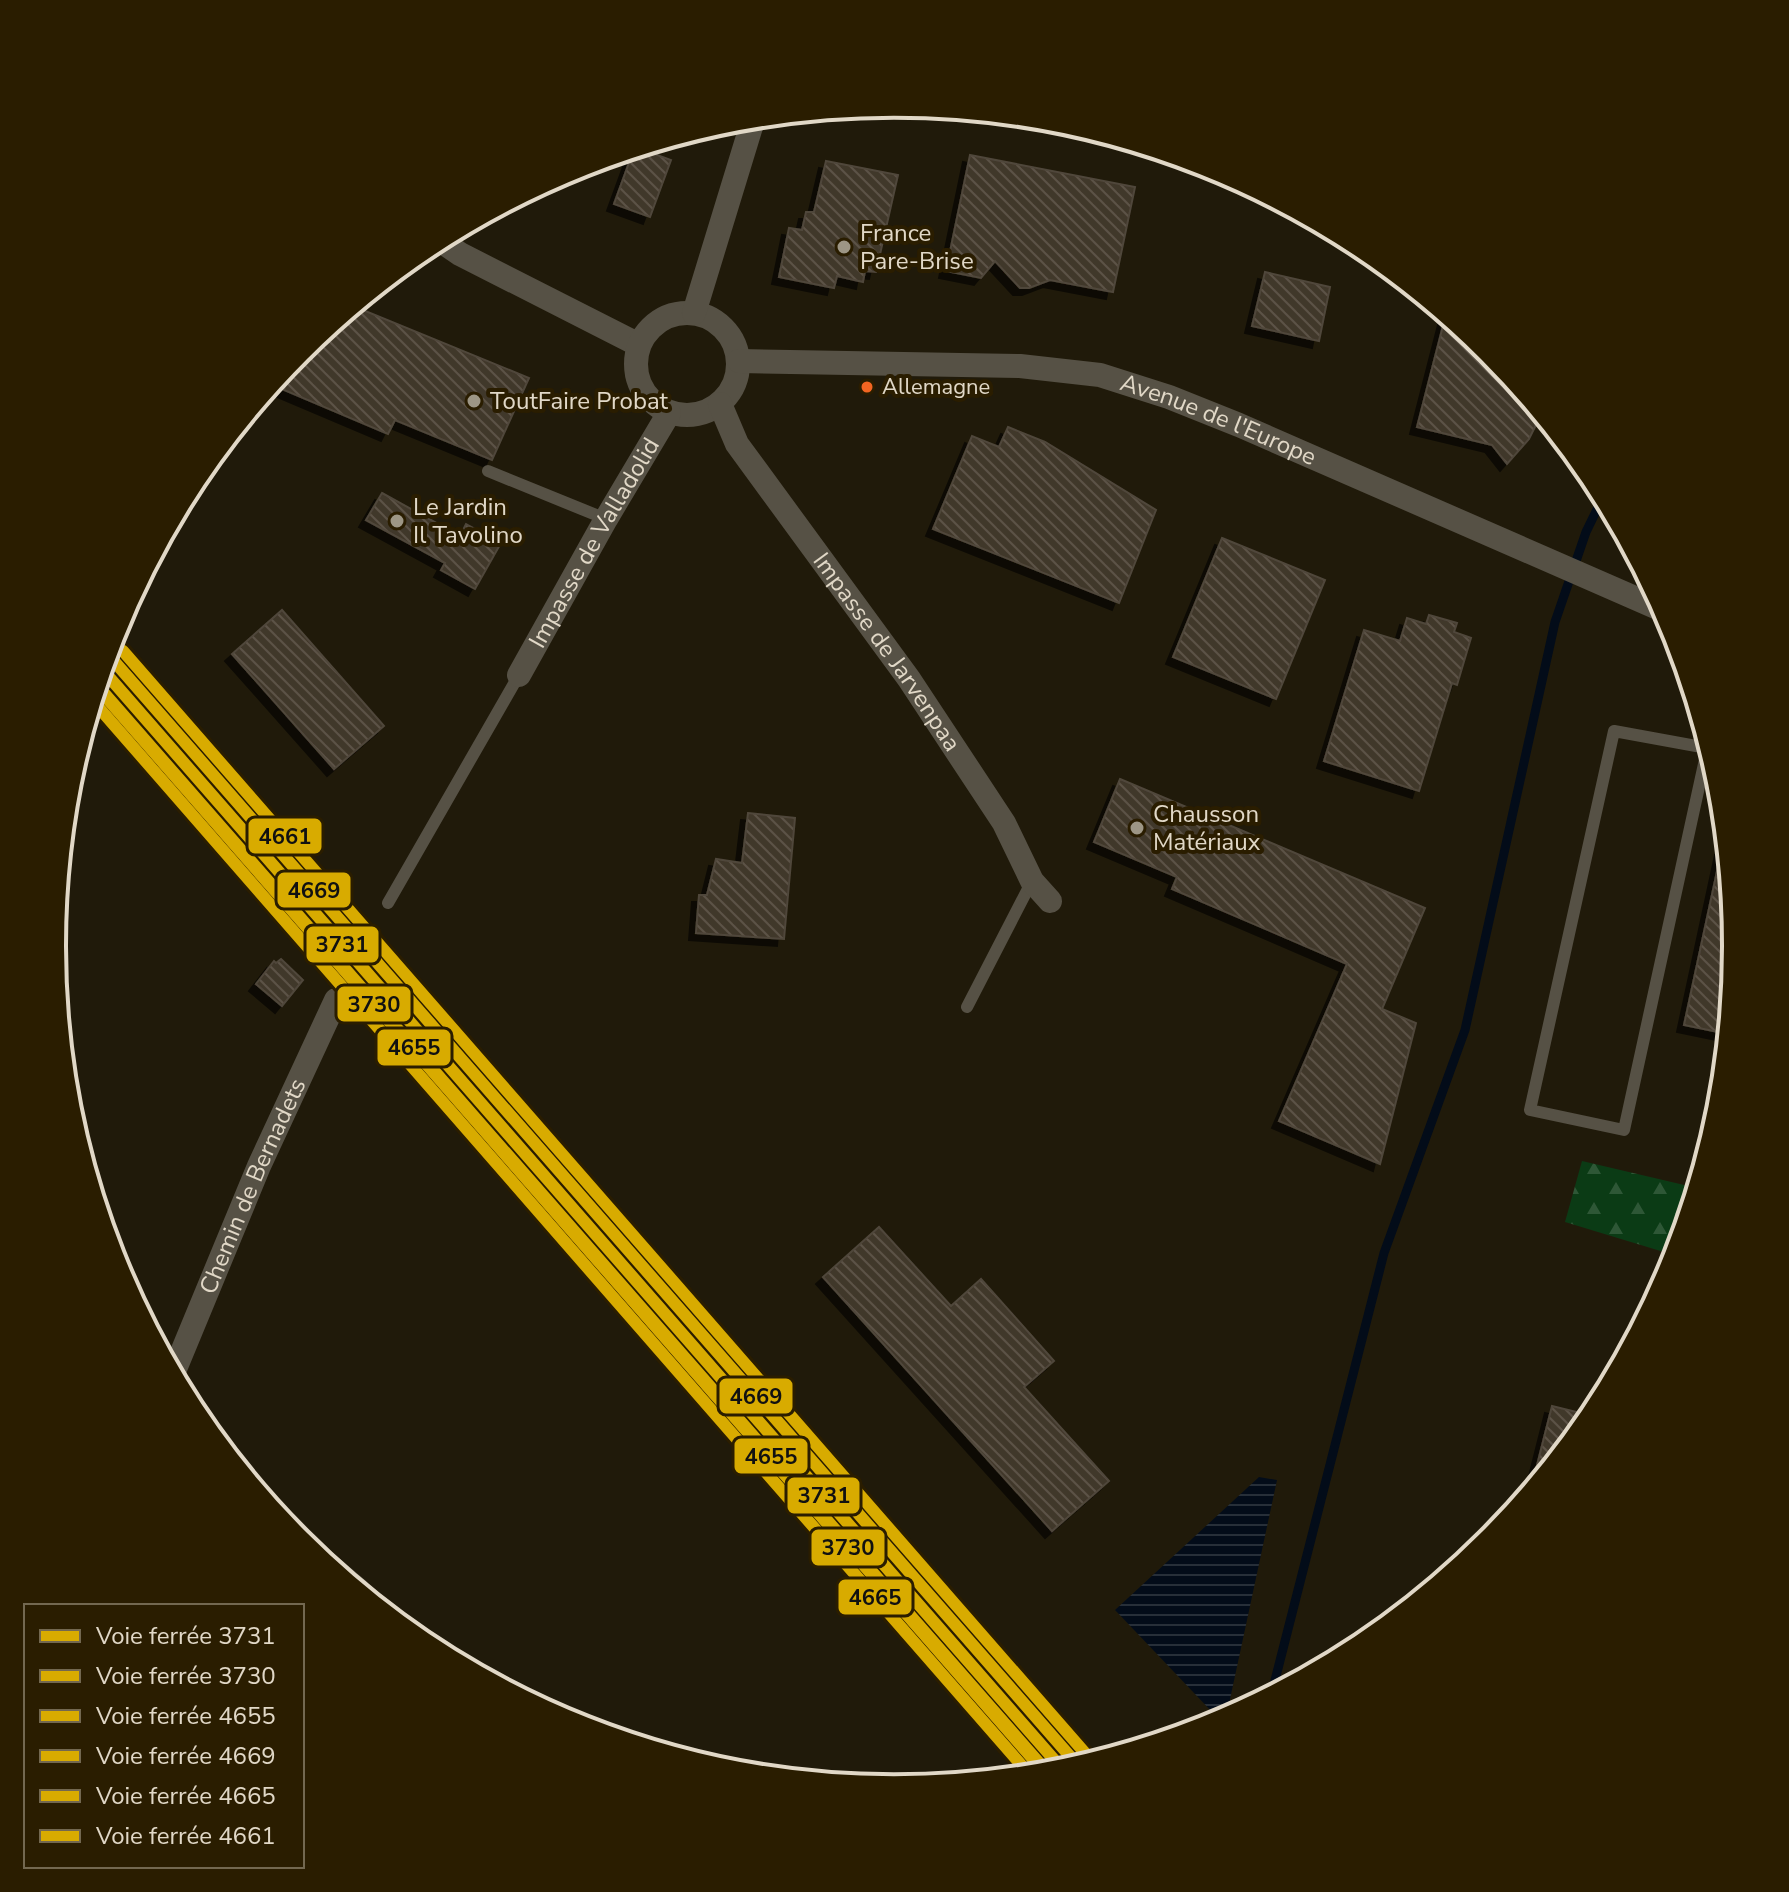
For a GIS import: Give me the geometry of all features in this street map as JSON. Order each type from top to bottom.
[{"type":"street","points":[[694,313],[750,130]]},
{"type":"street","points":[[450,247],[639,345]]},
{"type":"street","points":[[694,313],[711,318],[725,329],[735,344],[739,361],[731,392],[720,404],[709,412],[682,416],[654,405],[640,385],[635,361],[639,345],[656,323],[667,316],[694,313]]},
{"type":"street","name":"Avenue de l'Europe","points":[[739,361],[1020,366],[1100,375],[1169,397],[1239,425],[1649,604]]},
{"type":"street","name":"Impasse de Jarvenpaa","points":[[720,404],[737,444],[909,679],[1004,823],[1032,881],[1050,901]]},
{"type":"street","name":"Impasse de Valladolid","points":[[519,675],[669,413]]},
{"type":"street","name":"Chemin de Bernadets","points":[[178,1362],[259,1166],[336,1000]]},
{"type":"lane","points":[[488,471],[606,519]]},
{"type":"lane","points":[[388,903],[519,675]]},
{"type":"lane","points":[[1697,743],[1614,731],[1530,1110],[1624,1130],[1703,767]]},
{"type":"lane","points":[[967,1007],[1032,881]]},
{"type":"green space","points":[[1582,1161],[1687,1186],[1664,1252],[1565,1222]]},
{"type":"water","points":[[1259,1477],[1277,1480],[1229,1703],[1211,1711],[1115,1610]]},
{"type":"building","points":[[654,154],[671,160],[650,217],[614,204],[630,160]]},
{"type":"building","points":[[970,155],[1135,187],[1113,292],[1050,280],[1020,288],[995,261],[981,278],[946,271]]},
{"type":"building","points":[[826,161],[898,175],[876,272],[865,271],[863,282],[837,276],[834,288],[779,277],[789,228],[802,230],[806,212],[814,212]]},
{"type":"building","points":[[1265,272],[1330,287],[1319,341],[1252,326]]},
{"type":"building","points":[[364,310],[529,378],[492,460],[395,420],[388,434],[284,390],[309,360]]},
{"type":"building","points":[[1443,325],[1480,360],[1537,424],[1529,439],[1507,464],[1492,445],[1417,427]]},
{"type":"building","points":[[1008,427],[1045,442],[1156,510],[1119,603],[933,529],[972,436],[999,447]]},
{"type":"building","points":[[382,493],[460,536],[466,524],[501,543],[475,589],[441,570],[445,563],[366,520]]},
{"type":"building","points":[[1222,538],[1325,580],[1276,699],[1173,657]]},
{"type":"building","points":[[282,610],[384,726],[334,769],[232,654]]},
{"type":"building","points":[[1429,615],[1457,623],[1454,632],[1471,638],[1457,685],[1452,683],[1419,791],[1324,761],[1364,630],[1400,641],[1407,618],[1426,624]]},
{"type":"building","points":[[1120,779],[1425,908],[1382,1009],[1416,1023],[1380,1164],[1279,1121],[1347,964],[1172,889],[1177,877],[1094,842]]},
{"type":"building","points":[[748,813],[795,818],[784,939],[696,933],[699,895],[707,895],[716,859],[742,863]]},
{"type":"building","points":[[1718,865],[1723,946],[1718,1032],[1684,1025]]},
{"type":"building","points":[[281,959],[303,980],[282,1006],[256,984],[274,961],[276,963]]},
{"type":"building","points":[[879,1227],[951,1306],[981,1279],[1054,1361],[1024,1387],[1109,1481],[1052,1531],[823,1277]]},
{"type":"building","points":[[1552,1406],[1578,1412],[1552,1450],[1536,1469]]},
{"type":"waterway","points":[[1275,1682],[1384,1253],[1465,1030],[1555,622],[1586,532],[1597,509]]},
{"type":"rail line","name":"4661","points":[[123,651],[1084,1752]]},
{"type":"rail line","name":"4669","points":[[116,664],[1069,1756]]},
{"type":"rail line","name":"3731","points":[[110,679],[1054,1759]]},
{"type":"rail line","name":"4655","points":[[105,695],[1038,1762]]},
{"type":"rail line","name":"3730","points":[[105,696],[1036,1762]]},
{"type":"rail line","name":"4665","points":[[101,710],[1021,1764]]},
{"type":"place","name":"France Pare-Brise","points":[[844,247]]},
{"type":"place","name":"Allemagne","points":[[867,387]]},
{"type":"place","name":"ToutFaire Probat","points":[[474,401]]},
{"type":"place","name":"Le Jardin Il Tavolino","points":[[397,521]]},
{"type":"place","name":"Chausson Matériaux","points":[[1137,828]]}]
